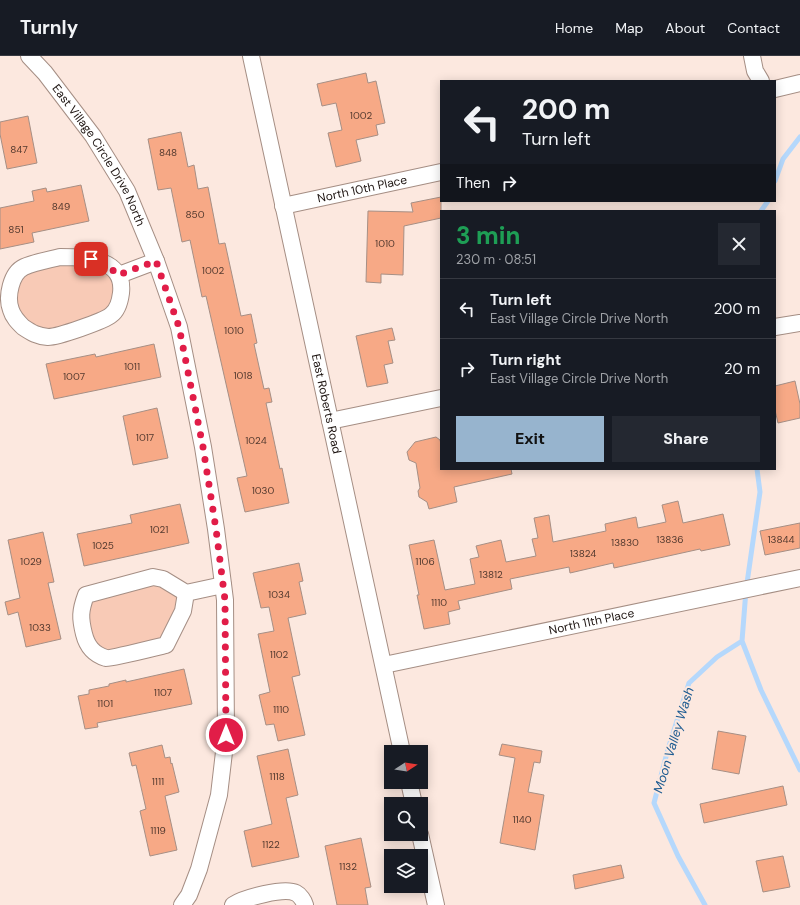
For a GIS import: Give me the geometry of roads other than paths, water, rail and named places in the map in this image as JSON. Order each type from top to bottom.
[{"type":"street","name":"East Village Circle Drive North","points":[[30,56],[45,73],[93,136],[127,191],[156,261],[179,327],[203,447],[225,600],[226,735],[218,795],[200,869],[189,902]]},
{"type":"street","name":"East Roberts Road","points":[[251,56],[401,745]]},
{"type":"street","points":[[752,56],[755,71],[760,80]]},
{"type":"street","points":[[776,88],[800,83]]},
{"type":"street","name":"North 10th Place","points":[[283,206],[440,172]]},
{"type":"street","points":[[60,257],[82,257],[99,261],[111,267],[118,275],[121,292],[118,306],[112,315],[95,324],[49,337],[33,334],[17,321],[10,309],[9,290],[13,278],[23,268],[60,257]]},
{"type":"street","points":[[118,275],[156,261]]},
{"type":"street","points":[[776,327],[800,323]]},
{"type":"street","points":[[330,421],[440,398]]},
{"type":"street","points":[[186,593],[183,611],[166,645],[107,658],[95,653],[87,645],[82,626],[81,610],[86,595],[153,577],[163,579],[186,593],[223,585]]},
{"type":"street","name":"North 11th Place","points":[[384,665],[800,578]]},
{"type":"street","points":[[422,841],[436,905]]},
{"type":"street","points":[[233,905],[241,900],[272,892],[284,891],[296,893],[305,905]]},
{"type":"waterway","name":"Moon Valley Wash","points":[[776,178],[783,159],[800,137]]},
{"type":"waterway","name":"Moon Valley Wash","points":[[762,210],[767,202]]},
{"type":"waterway","name":"Moon Valley Wash","points":[[705,905],[678,856],[654,803],[668,749],[689,683],[717,657],[742,641],[746,590],[760,492],[757,470]]},
{"type":"waterway","points":[[742,641],[761,690],[800,770]]}]
